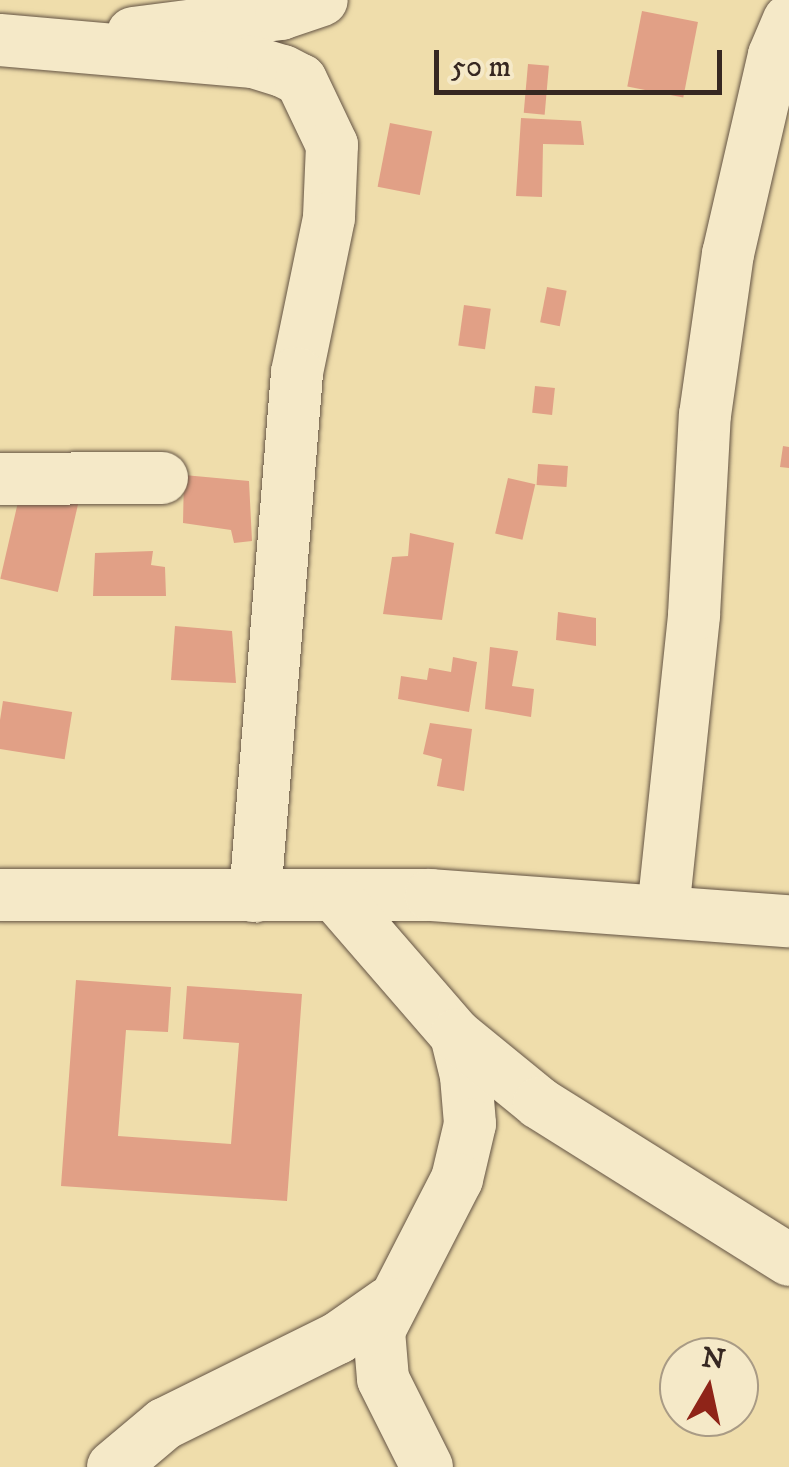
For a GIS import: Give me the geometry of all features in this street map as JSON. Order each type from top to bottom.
[{"type":"street","points":[[83,45],[293,5],[301,80],[332,145],[332,180],[319,280],[297,373],[255,896]]},
{"type":"street","points":[[663,911],[694,616],[708,397],[728,254],[774,55],[789,20]]},
{"type":"street","points":[[0,40],[254,62],[301,80]]},
{"type":"street","points":[[0,479],[162,478]]},
{"type":"street","points":[[0,895],[338,899],[431,896],[789,921]]},
{"type":"street","points":[[338,899],[456,1036],[540,1104],[789,1260]]},
{"type":"street","points":[[427,1467],[383,1379],[379,1332],[388,1303],[432,1237],[457,1179],[470,1124],[456,1036]]},
{"type":"street","points":[[113,1467],[164,1424],[323,1346],[388,1303]]},
{"type":"building","points":[[642,11],[698,22],[683,97],[627,87]]},
{"type":"building","points":[[528,64],[549,66],[545,115],[524,113]]},
{"type":"building","points":[[521,118],[581,121],[584,145],[543,144],[542,197],[516,196]]},
{"type":"building","points":[[390,123],[432,131],[420,195],[378,187]]},
{"type":"building","points":[[547,287],[567,291],[560,326],[540,322]]},
{"type":"building","points":[[464,305],[491,309],[485,349],[458,346]]},
{"type":"building","points":[[535,386],[555,388],[552,415],[532,413]]},
{"type":"building","points":[[783,446],[789,447],[789,468],[780,467]]},
{"type":"building","points":[[538,464],[568,466],[566,487],[537,485]]},
{"type":"building","points":[[184,475],[249,481],[252,541],[234,543],[231,530],[183,523]]},
{"type":"building","points":[[508,478],[535,484],[522,540],[495,534]]},
{"type":"building","points":[[21,489],[78,502],[58,592],[0,579]]},
{"type":"building","points":[[410,533],[454,543],[442,620],[383,614],[392,557],[408,556]]},
{"type":"building","points":[[153,551],[151,565],[165,567],[166,596],[93,596],[95,553]]},
{"type":"building","points":[[558,612],[596,618],[596,646],[556,640]]},
{"type":"building","points":[[175,626],[232,631],[236,683],[171,680]]},
{"type":"building","points":[[490,647],[518,651],[512,686],[534,689],[531,717],[485,709]]},
{"type":"building","points":[[453,657],[477,662],[469,712],[398,699],[401,676],[427,680],[429,668],[451,672]]},
{"type":"building","points":[[3,701],[72,712],[65,759],[0,749]]},
{"type":"building","points":[[430,723],[472,729],[464,791],[437,786],[442,759],[423,754]]},
{"type":"building","points":[[76,980],[171,987],[168,1032],[126,1030],[118,1136],[231,1144],[239,1043],[183,1039],[187,986],[302,994],[287,1201],[61,1186]]}]
